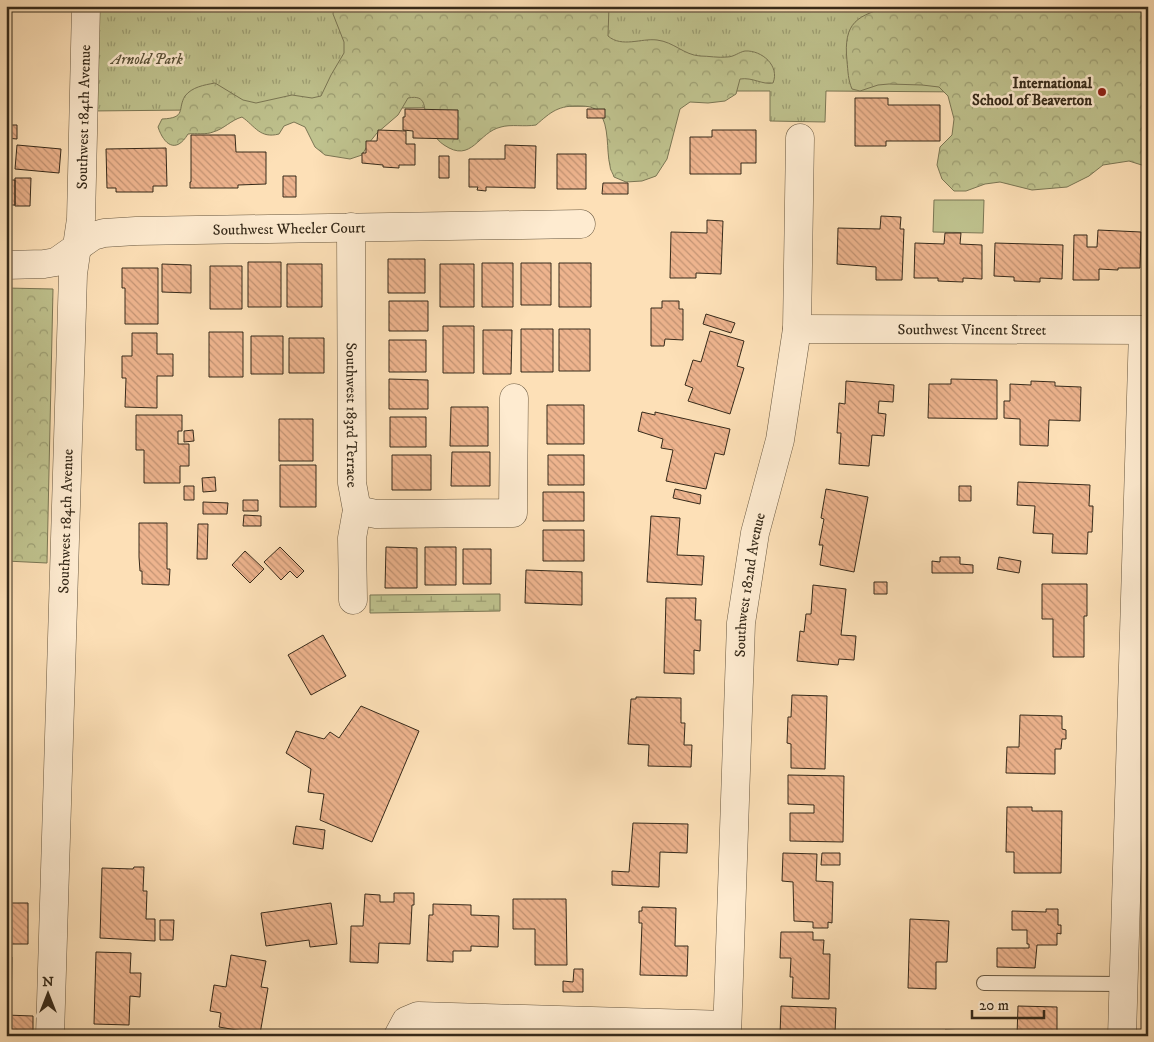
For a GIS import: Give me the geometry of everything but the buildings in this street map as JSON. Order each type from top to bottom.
[{"type":"street","name":"Southwest 184th Avenue","points":[[50,1036],[73,274],[81,219],[86,6]]},
{"type":"street","name":"Southwest 182nd Avenue","points":[[727,1030],[741,623],[756,533],[780,440],[797,329],[800,138]]},
{"type":"street","name":"Southwest Wheeler Court","points":[[6,265],[56,262],[93,236],[104,233],[581,224]]},
{"type":"street","name":"Southwest 183rd Terrace","points":[[351,227],[352,483],[357,510],[352,538],[353,600]]},
{"type":"street","name":"Southwest Vincent Street","points":[[797,329],[1145,330]]},
{"type":"street","points":[[1122,1036],[1145,330]]},
{"type":"street","points":[[357,510],[376,514],[513,513],[514,398]]},
{"type":"street","points":[[398,1036],[406,1021],[418,1016],[727,1030]]},
{"type":"lane","points":[[984,983],[1124,984]]},
{"type":"green space","name":"Arnold Park","points":[[93,6],[1059,6],[967,92],[826,91],[825,122],[770,121],[770,91],[603,91],[602,106],[90,111]]},
{"type":"green space","points":[[334,6],[609,6],[608,36],[613,40],[625,42],[663,41],[700,56],[730,57],[745,51],[751,51],[758,53],[768,60],[772,65],[775,77],[773,83],[740,79],[736,94],[725,101],[708,103],[690,102],[680,109],[667,159],[656,176],[642,181],[626,182],[614,177],[610,167],[605,124],[597,110],[586,106],[561,108],[536,125],[501,127],[493,130],[468,149],[461,151],[454,150],[438,140],[427,120],[424,103],[419,98],[414,97],[408,98],[398,115],[377,133],[362,155],[350,159],[325,155],[315,147],[305,127],[294,122],[284,126],[279,134],[267,135],[258,131],[242,117],[210,133],[188,134],[179,144],[171,145],[167,142],[158,127],[162,119],[178,115],[185,96],[195,88],[215,83],[243,100],[256,103],[292,95],[312,98],[321,96],[344,53],[344,42],[333,14]]},
{"type":"green space","points":[[893,6],[1148,6],[1148,167],[1129,161],[1103,165],[1089,176],[1067,187],[1032,190],[1000,182],[985,184],[966,191],[954,191],[942,179],[937,165],[940,147],[952,135],[954,119],[948,96],[939,87],[922,85],[878,85],[860,91],[852,89],[851,86],[846,48],[850,29],[862,17]]},
{"type":"green space","points":[[934,200],[984,200],[983,233],[933,232]]},
{"type":"green space","points":[[6,288],[53,289],[47,563],[6,561]]},
{"type":"green space","points":[[500,594],[500,611],[370,613],[370,595]]},
{"type":"place","name":"International School of Beaverton","points":[[1102,92]]}]
